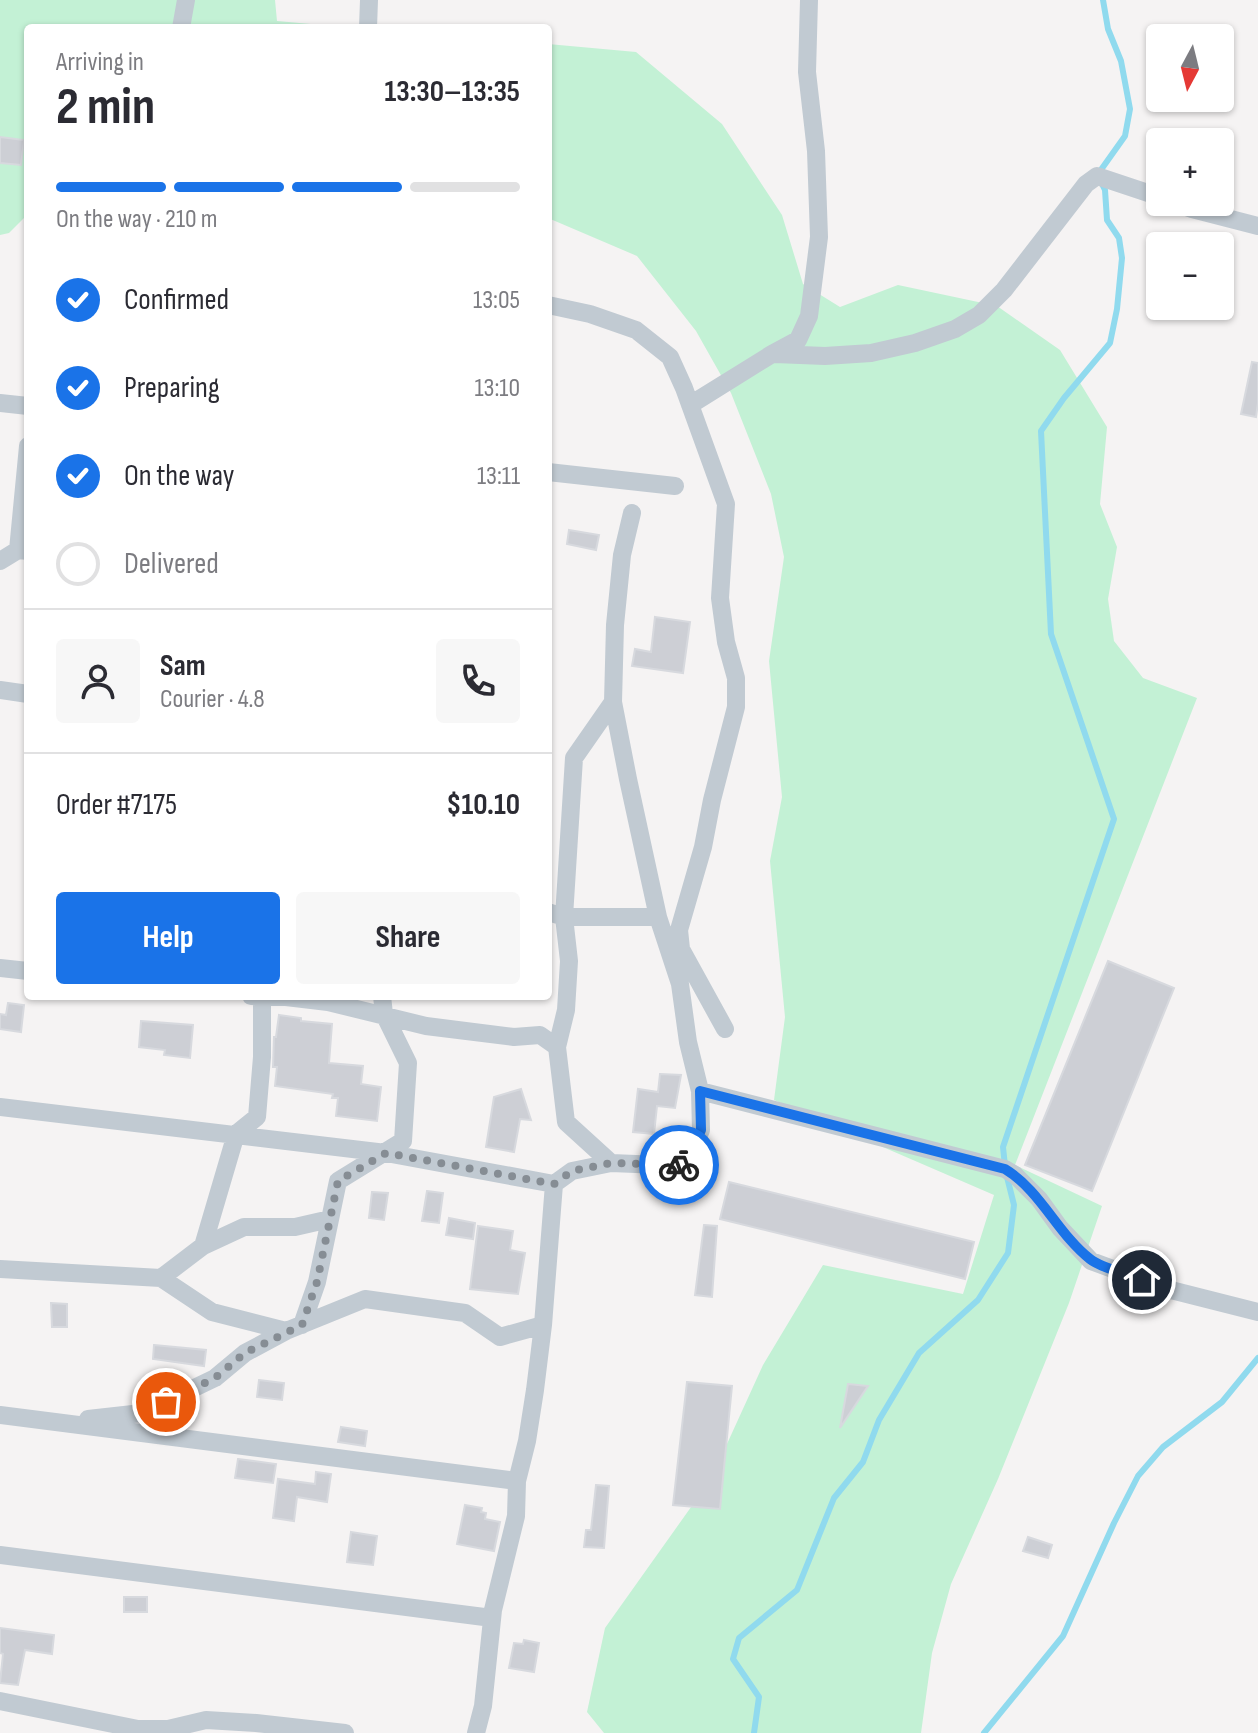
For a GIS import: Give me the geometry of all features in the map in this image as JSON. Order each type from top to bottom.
[{"type":"street","points":[[182,24],[186,0]]},
{"type":"street","points":[[368,24],[369,0]]},
{"type":"street","points":[[690,405],[798,340],[809,316],[819,237],[816,151],[807,72],[809,0]]},
{"type":"street","points":[[772,354],[825,356],[871,353],[915,343],[955,329],[979,315],[1004,290],[1086,184],[1097,176],[1146,192]]},
{"type":"street","points":[[1219,216],[1258,226]]},
{"type":"street","points":[[552,306],[590,314],[636,330],[670,357],[726,504],[720,598],[726,642],[736,678],[736,707],[703,847],[679,930],[681,949],[725,1029]]},
{"type":"street","points":[[0,403],[24,406]]},
{"type":"street","points":[[552,472],[675,486]]},
{"type":"street","points":[[0,1107],[386,1153],[554,1184],[572,1171],[611,1163],[685,1166],[701,1130],[700,1091],[688,1042],[680,984],[658,917],[613,702],[615,625],[622,555],[632,513]]},
{"type":"street","points":[[0,561],[23,550],[24,529]]},
{"type":"street","points":[[0,690],[24,693]]},
{"type":"street","points":[[611,1163],[566,1122],[557,1047],[566,1010],[569,961],[556,914],[574,758],[613,702]]},
{"type":"street","points":[[556,914],[658,917]]},
{"type":"street","points":[[0,968],[24,971]]},
{"type":"street","points":[[203,1246],[236,1134],[257,1117],[262,1057],[257,1000]]},
{"type":"street","points":[[311,1000],[383,1005],[426,1026],[514,1037],[540,1035],[557,1047]]},
{"type":"street","points":[[294,1328],[317,1282],[338,1181],[403,1141],[408,1063],[383,1005]]},
{"type":"street","points":[[700,1091],[1005,1169],[1039,1199],[1060,1228],[1091,1261],[1167,1289],[1258,1312]]},
{"type":"street","points":[[476,1733],[483,1706],[492,1618],[516,1516],[517,1481],[527,1441],[543,1325],[554,1184]]},
{"type":"street","points":[[161,1278],[203,1246],[244,1227],[295,1227],[330,1219]]},
{"type":"street","points":[[0,1269],[161,1278],[212,1312],[294,1328]]},
{"type":"street","points":[[0,1415],[65,1421],[142,1413],[215,1378],[245,1353],[294,1328],[365,1299],[465,1313],[500,1337],[543,1325]]},
{"type":"street","points":[[0,1415],[517,1481]]},
{"type":"street","points":[[0,1555],[492,1618]]},
{"type":"street","points":[[0,1701],[138,1729],[168,1729],[206,1720],[345,1733]]},
{"type":"green space","points":[[0,0],[275,0],[277,21],[311,24],[24,24],[24,218],[9,233],[0,235]]},
{"type":"green space","points":[[552,44],[636,52],[722,124],[782,215],[803,284],[840,307],[898,285],[997,306],[1060,350],[1107,427],[1100,504],[1117,547],[1108,599],[1114,641],[1143,678],[1197,698],[1015,1165],[1102,1206],[1069,1303],[998,1479],[951,1584],[932,1653],[921,1733],[604,1733],[587,1712],[605,1628],[711,1479],[763,1365],[823,1265],[963,1294],[994,1195],[774,1100],[785,1017],[770,861],[782,797],[769,661],[784,557],[771,494],[731,393],[696,331],[637,256],[552,220]]},
{"type":"building","points":[[0,137],[24,140],[21,165],[0,163]]},
{"type":"building","points":[[1252,362],[1258,363],[1256,417],[1241,414]]},
{"type":"building","points":[[569,530],[599,535],[596,550],[567,544]]},
{"type":"building","points":[[655,617],[690,622],[683,673],[632,666],[635,649],[651,652]]},
{"type":"building","points":[[1108,961],[1174,988],[1092,1191],[1025,1165]]},
{"type":"building","points":[[8,1003],[24,1005],[21,1032],[0,1029],[0,1014],[6,1015]]},
{"type":"building","points":[[279,1015],[332,1024],[329,1063],[363,1066],[361,1084],[381,1087],[377,1121],[336,1116],[338,1098],[332,1098],[333,1094],[275,1086],[274,1037]]},
{"type":"building","points":[[141,1021],[193,1025],[190,1058],[164,1055],[165,1050],[139,1047]]},
{"type":"building","points":[[660,1074],[681,1075],[675,1108],[657,1106],[654,1134],[633,1132],[638,1089],[658,1092]]},
{"type":"building","points":[[521,1089],[531,1120],[520,1119],[514,1152],[486,1147],[494,1097]]},
{"type":"building","points":[[729,1182],[974,1242],[965,1279],[720,1219]]},
{"type":"building","points":[[427,1191],[443,1193],[439,1223],[422,1221]]},
{"type":"building","points":[[372,1192],[388,1193],[384,1220],[369,1218]]},
{"type":"building","points":[[449,1218],[475,1223],[473,1239],[446,1235]]},
{"type":"building","points":[[704,1225],[717,1226],[712,1297],[695,1295]]},
{"type":"building","points":[[478,1226],[513,1231],[510,1250],[525,1253],[518,1294],[470,1289]]},
{"type":"building","points":[[51,1303],[67,1304],[67,1327],[52,1327]]},
{"type":"building","points":[[154,1345],[206,1350],[204,1366],[153,1359]]},
{"type":"building","points":[[259,1380],[284,1383],[282,1400],[257,1397]]},
{"type":"building","points":[[687,1382],[732,1386],[720,1509],[673,1505]]},
{"type":"building","points":[[848,1384],[868,1386],[840,1428]]},
{"type":"building","points":[[341,1427],[367,1431],[365,1446],[338,1442]]},
{"type":"building","points":[[238,1459],[276,1464],[273,1483],[235,1478]]},
{"type":"building","points":[[316,1472],[331,1474],[327,1502],[297,1497],[294,1521],[273,1518],[278,1479],[315,1484]]},
{"type":"building","points":[[596,1485],[609,1486],[604,1548],[584,1547],[586,1530],[591,1530]]},
{"type":"building","points":[[465,1505],[482,1508],[481,1512],[486,1513],[485,1519],[500,1522],[494,1551],[457,1544]]},
{"type":"building","points":[[351,1532],[377,1536],[373,1565],[347,1562]]},
{"type":"building","points":[[1028,1537],[1052,1545],[1048,1558],[1023,1551]]},
{"type":"building","points":[[124,1597],[147,1597],[147,1612],[124,1612]]},
{"type":"building","points":[[0,1628],[54,1635],[52,1654],[25,1650],[18,1685],[0,1683],[3,1654],[0,1653]]},
{"type":"building","points":[[524,1640],[539,1643],[534,1672],[509,1668],[514,1643],[523,1644]]},
{"type":"waterway","points":[[1098,174],[1125,136],[1130,109],[1121,61],[1108,29],[1103,0]]},
{"type":"waterway","points":[[1005,1166],[1003,1147],[1114,819],[1051,634],[1041,431],[1110,343],[1122,258],[1119,238],[1107,220],[1102,184]]},
{"type":"waterway","points":[[754,1733],[759,1697],[733,1659],[739,1638],[797,1590],[834,1498],[863,1462],[879,1420],[919,1353],[978,1300],[1008,1253],[1014,1205],[1007,1177]]},
{"type":"waterway","points":[[984,1733],[1063,1636],[1138,1476],[1163,1447],[1222,1402],[1258,1358]]},
{"type":"way so far","points":[[166,1402],[215,1378],[245,1353],[302,1325],[317,1282],[338,1181],[386,1153],[554,1184],[572,1171],[611,1163],[679,1165]]},
{"type":"route","points":[[679,1165],[685,1166],[701,1130],[700,1091],[766,1107],[1005,1169],[1039,1199],[1060,1228],[1091,1261],[1142,1280]]}]
